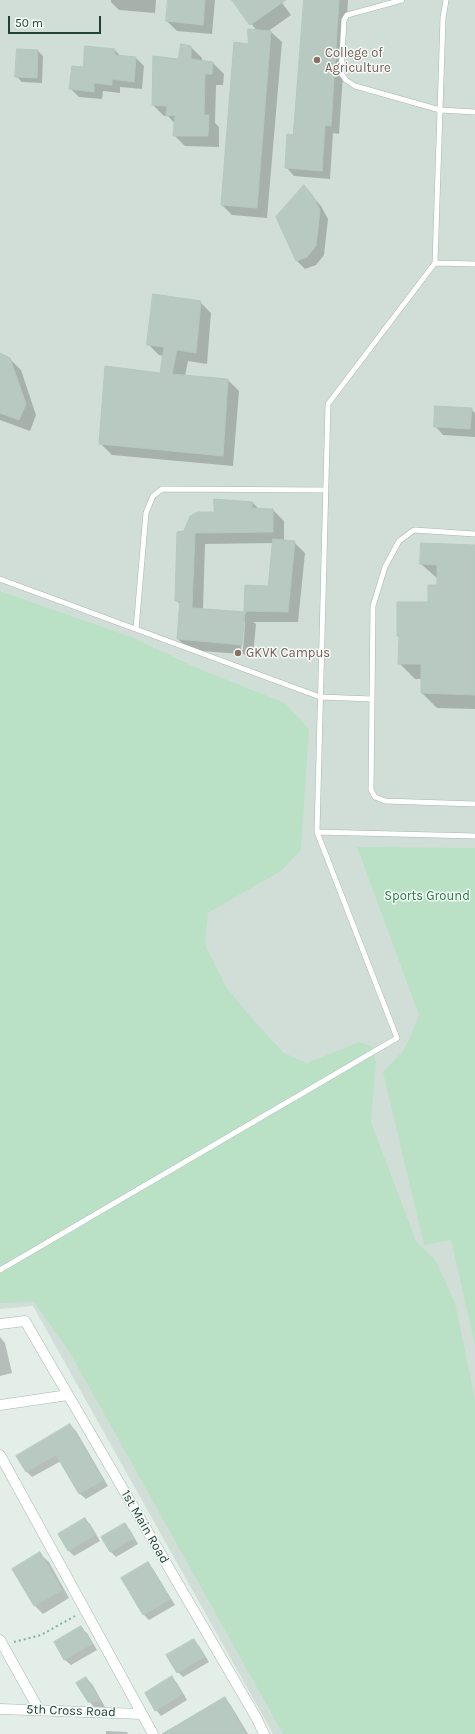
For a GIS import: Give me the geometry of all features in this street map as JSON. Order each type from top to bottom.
[{"type":"street","name":"1st Main Road","points":[[0,1324],[26,1321],[257,1719],[264,1734]]},
{"type":"street","points":[[0,1405],[68,1395]]},
{"type":"street","points":[[0,1455],[153,1734]]},
{"type":"street","points":[[1,1643],[39,1710]]},
{"type":"street","name":"5th Cross Road","points":[[0,1709],[142,1714]]},
{"type":"lane","points":[[402,0],[348,15],[344,20],[341,73],[346,80],[356,86],[440,110],[475,112]]},
{"type":"lane","points":[[0,1270],[397,1038],[317,832],[328,404],[435,262],[443,18],[446,0]]},
{"type":"lane","points":[[435,262],[475,264]]},
{"type":"lane","points":[[136,629],[146,513],[153,496],[162,489],[326,490]]},
{"type":"lane","points":[[475,534],[414,530],[399,541],[385,567],[374,606],[371,790],[375,797],[385,802],[475,804]]},
{"type":"lane","points":[[0,579],[320,697],[372,699]]},
{"type":"lane","points":[[317,832],[475,836]]},
{"type":"path","points":[[1,1643],[41,1635],[85,1610]]},
{"type":"shaded area","name":"GKVK Campus","points":[[0,0],[475,0],[475,1734],[273,1734],[33,1306],[0,1309]]},
{"type":"green space","points":[[0,591],[134,638],[197,668],[285,703],[309,729],[301,850],[281,871],[208,913],[205,945],[226,987],[255,1022],[284,1053],[307,1063],[359,1042],[372,1046],[376,1062],[371,1122],[416,1241],[436,1261],[455,1303],[475,1399],[475,1734],[283,1734],[69,1351],[34,1302],[0,1303]]},
{"type":"green space","name":"Sports Ground","points":[[357,847],[475,848],[475,1345],[451,1240],[424,1245],[383,1072],[402,1052],[409,1040],[419,1015]]},
{"type":"building","points":[[168,0],[205,0],[203,25],[166,21]]},
{"type":"building","points":[[232,0],[286,0],[250,25]]},
{"type":"building","name":"College of Agriculture","points":[[304,0],[339,0],[331,126],[325,125],[322,171],[285,168],[287,134],[293,135]]},
{"type":"building","points":[[248,29],[271,31],[257,208],[221,205],[234,42],[248,44]]},
{"type":"building","points":[[181,44],[191,46],[191,59],[213,62],[212,74],[205,74],[204,115],[209,115],[208,136],[173,136],[175,115],[166,116],[167,106],[152,105],[153,56],[178,59]]},
{"type":"building","points":[[85,46],[115,49],[115,55],[136,57],[134,82],[112,79],[112,85],[94,83],[94,92],[69,89],[72,66],[83,67]]},
{"type":"building","points":[[17,49],[38,50],[37,78],[15,77]]},
{"type":"building","points":[[304,185],[313,196],[320,210],[316,246],[307,257],[296,261],[276,217]]},
{"type":"building","points":[[153,294],[201,301],[196,353],[177,350],[172,374],[228,379],[223,456],[99,444],[105,366],[160,373],[164,347],[147,345]]},
{"type":"building","points":[[0,353],[10,358],[26,404],[19,420],[0,413]]},
{"type":"building","points":[[435,406],[472,408],[470,429],[434,427]]},
{"type":"building","points":[[214,499],[253,502],[251,508],[273,509],[273,532],[195,533],[192,608],[245,612],[242,645],[177,639],[180,601],[175,601],[177,532],[184,531],[190,516],[198,512],[214,512]]},
{"type":"building","points":[[273,539],[295,541],[288,612],[244,611],[245,585],[268,586]]},
{"type":"building","points":[[421,543],[475,545],[475,695],[421,693],[421,664],[398,664],[399,636],[397,636],[397,602],[428,602],[428,585],[437,585],[437,565],[420,564]]},
{"type":"building","points":[[70,1424],[103,1480],[79,1494],[56,1455],[26,1472],[16,1456]]},
{"type":"building","points":[[85,1518],[95,1535],[68,1551],[58,1534]]},
{"type":"building","points":[[125,1523],[134,1538],[110,1552],[101,1537]]},
{"type":"building","points":[[40,1552],[62,1590],[34,1606],[12,1569]]},
{"type":"building","points":[[148,1562],[170,1599],[143,1615],[121,1578]]},
{"type":"building","points":[[81,1626],[92,1644],[64,1660],[54,1642]]},
{"type":"building","points":[[194,1639],[204,1657],[177,1673],[166,1655]]},
{"type":"building","points":[[172,1676],[182,1694],[155,1711],[145,1693]]},
{"type":"building","points":[[86,1677],[101,1702],[88,1702],[76,1683]]},
{"type":"building","points":[[225,1697],[246,1734],[162,1734],[201,1711]]},
{"type":"place","name":"College of Agriculture","points":[[317,60]]},
{"type":"place","name":"GKVK Campus","points":[[238,653]]}]
